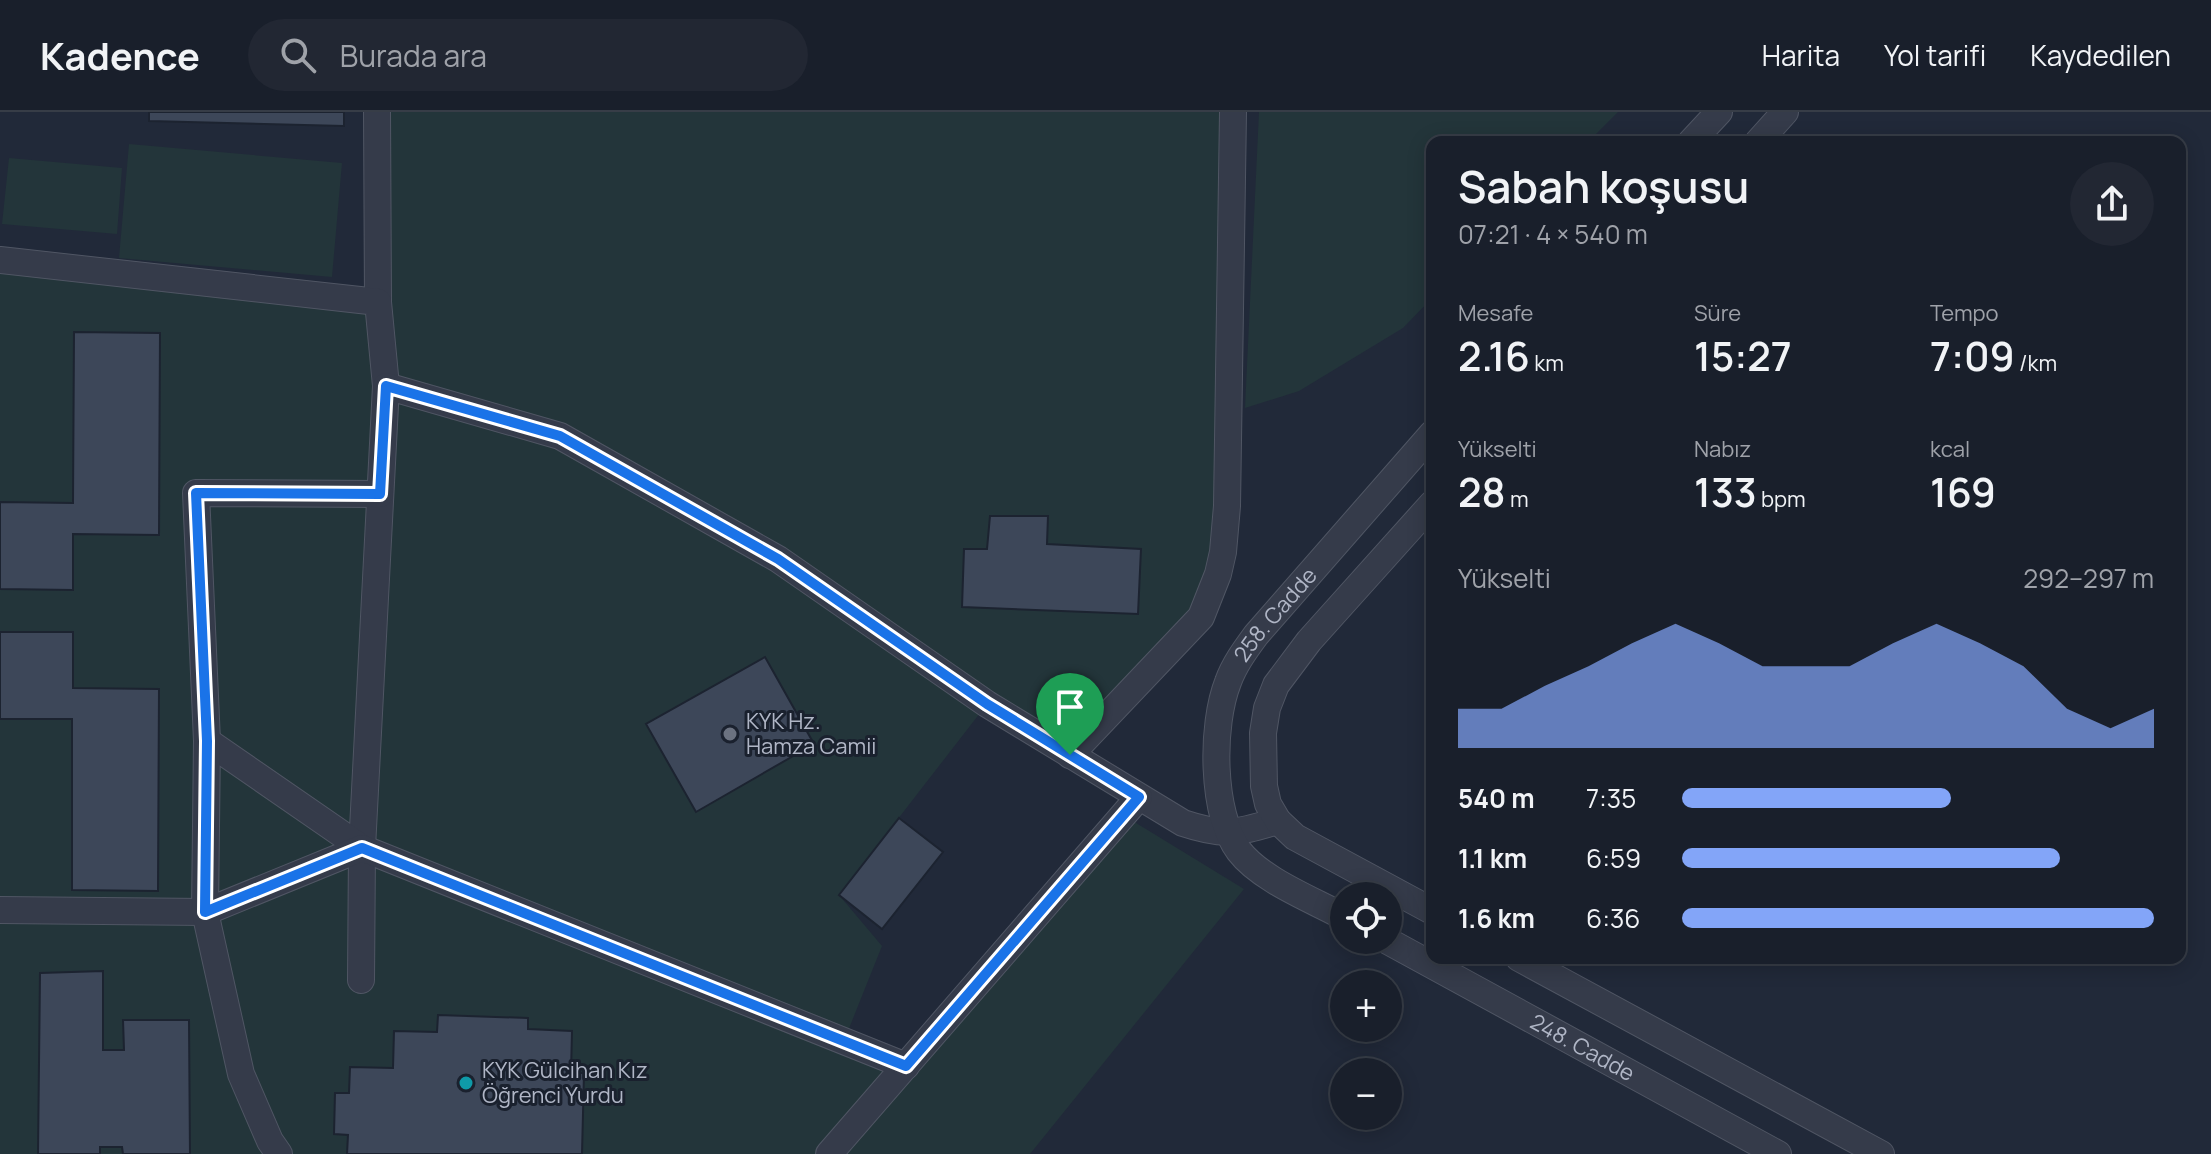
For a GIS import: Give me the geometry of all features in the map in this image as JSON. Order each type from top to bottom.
[{"type":"street","points":[[361,980],[362,848],[386,386],[378,302],[377,112]]},
{"type":"street","points":[[1070,755],[1201,617],[1218,574],[1227,506],[1233,112]]},
{"type":"street","points":[[1697,136],[1719,112]]},
{"type":"street","points":[[1763,136],[1785,112]]},
{"type":"street","points":[[0,260],[378,302]]},
{"type":"street","points":[[386,386],[560,436],[778,559],[987,704],[1183,823],[1229,834],[1278,821],[1295,837],[1426,908]]},
{"type":"street","name":"258. Cadde","points":[[1229,834],[1219,792],[1217,745],[1219,713],[1227,683],[1239,658],[1277,609],[1426,441]]},
{"type":"street","points":[[279,1154],[270,1141],[241,1074],[205,912],[207,741],[196,493],[380,494]]},
{"type":"street","name":"258. Cadde","points":[[1278,821],[1268,804],[1262,759],[1267,708],[1276,685],[1309,641],[1426,511]]},
{"type":"street","points":[[207,741],[362,848],[906,1066]]},
{"type":"street","points":[[829,1154],[1139,797]]},
{"type":"street","points":[[1229,834],[1240,852],[1254,866],[1330,909]]},
{"type":"street","points":[[0,910],[205,912],[362,848]]},
{"type":"street","name":"248. Cadde","points":[[1402,949],[1426,962]]},
{"type":"street","name":"248. Cadde","points":[[1430,964],[1778,1154]]},
{"type":"street","points":[[1530,964],[1881,1154]]},
{"type":"shaded area","points":[[377,112],[1233,112],[1211,596],[1070,755],[987,704],[839,895],[882,946],[844,1041],[905,1066],[1123,815],[1244,889],[1030,1154],[0,1154],[0,260],[378,302]]},
{"type":"shaded area","points":[[1259,112],[1618,112],[1594,136],[1426,136],[1426,304],[1403,328],[1299,391],[1245,408]]},
{"type":"shaded area","points":[[129,144],[342,163],[332,277],[119,258]]},
{"type":"shaded area","points":[[9,158],[122,168],[117,234],[2,224]]},
{"type":"building","points":[[149,112],[344,112],[344,126],[149,121]]},
{"type":"building","points":[[74,332],[160,333],[159,535],[73,534],[73,590],[0,589],[0,502],[73,503]]},
{"type":"building","points":[[990,516],[1048,516],[1047,544],[1141,549],[1138,614],[962,607],[964,549],[987,549]]},
{"type":"building","points":[[0,632],[73,632],[73,688],[159,689],[158,891],[72,890],[72,719],[0,719]]},
{"type":"building","name":"KYK Hz. Hamza Camii","points":[[765,657],[814,744],[696,812],[646,724]]},
{"type":"building","points":[[899,818],[943,852],[882,929],[839,895]]},
{"type":"building","points":[[103,971],[103,1050],[124,1050],[123,1020],[189,1020],[190,1154],[123,1154],[122,1147],[100,1147],[100,1154],[38,1154],[40,973]]},
{"type":"building","name":"KYK Gülcihan Kız Öğrenci Yurdu","points":[[438,1015],[528,1018],[528,1029],[572,1031],[571,1073],[584,1073],[582,1154],[347,1154],[348,1135],[334,1134],[335,1093],[349,1093],[350,1067],[393,1068],[394,1031],[437,1032]]},
{"type":"place","name":"KYK Hz. Hamza Camii","points":[[730,734]]},
{"type":"place","name":"KYK Gülcihan Kız Öğrenci Yurdu","points":[[466,1083]]},
{"type":"route","points":[[386,386],[560,436],[778,559],[987,704],[1070,755],[1139,797],[906,1066],[362,848],[205,912],[207,741],[196,493],[380,494],[386,386]]}]
